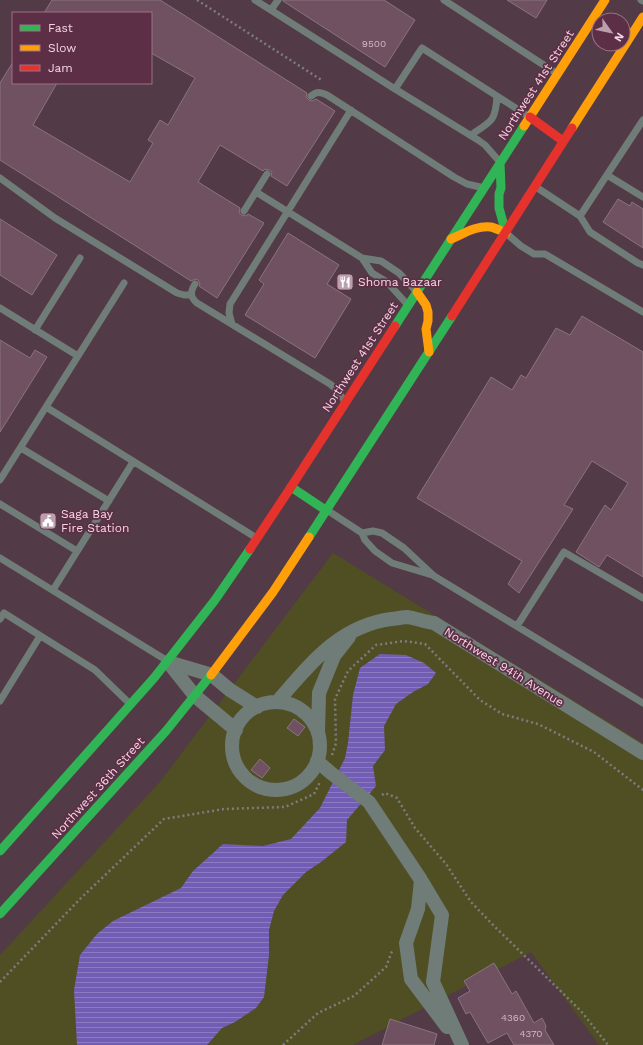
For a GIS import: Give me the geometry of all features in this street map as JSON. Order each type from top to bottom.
[{"type":"main road","name":"Northwest 41st Street","points":[[168,662],[215,600],[291,487],[605,0]]},
{"type":"main road","points":[[212,675],[273,592],[327,511],[643,17]]},
{"type":"main road","points":[[530,117],[564,141]]},
{"type":"main road","points":[[500,162],[501,188],[498,208],[506,233]]},
{"type":"main road","points":[[451,239],[478,228],[485,227],[492,227],[506,233]]},
{"type":"main road","points":[[417,292],[428,312],[426,329],[429,352]]},
{"type":"main road","points":[[291,487],[327,511]]},
{"type":"main road","points":[[0,850],[168,662]]},
{"type":"main road","name":"Northwest 36th Street","points":[[0,914],[137,763],[212,675]]},
{"type":"street","name":"Northwest 94th Avenue","points":[[277,702],[304,671],[331,645],[355,629],[382,620],[407,617],[434,624],[643,753]]},
{"type":"street","points":[[318,732],[311,720],[301,709],[288,703],[267,703],[248,712],[238,724],[233,737],[232,752],[237,766],[245,778],[257,786],[271,790],[286,789],[299,783],[310,773],[317,761],[320,746],[318,732],[320,693],[334,656],[355,629]]},
{"type":"street","points":[[168,662],[212,675],[230,690],[256,707]]},
{"type":"street","points":[[168,662],[195,696],[236,730]]},
{"type":"street","points":[[317,761],[369,802],[421,880],[442,915],[433,982],[461,1045]]},
{"type":"street","points":[[421,880],[418,909],[406,943],[411,979],[461,1045]]},
{"type":"lane","points":[[255,0],[395,89],[471,135],[485,145],[500,162]]},
{"type":"lane","points":[[271,10],[278,0]]},
{"type":"lane","points":[[444,0],[558,74]]},
{"type":"lane","points":[[633,32],[643,32]]},
{"type":"lane","points":[[395,89],[422,48],[530,117]]},
{"type":"lane","points":[[311,96],[316,92],[321,92],[454,177],[472,186],[484,188]]},
{"type":"lane","points":[[471,135],[492,120],[495,114],[497,97]]},
{"type":"lane","points":[[232,324],[229,313],[230,304],[351,110]]},
{"type":"lane","points":[[580,216],[643,120]]},
{"type":"lane","points":[[244,211],[267,174]]},
{"type":"lane","points":[[607,175],[643,197]]},
{"type":"lane","points":[[0,178],[62,222],[177,293],[191,295]]},
{"type":"lane","points":[[535,186],[580,216],[590,232],[643,265]]},
{"type":"lane","points":[[256,192],[362,258],[380,261],[399,273],[417,292]]},
{"type":"lane","points":[[506,233],[534,254],[545,254],[643,312]]},
{"type":"lane","points":[[35,330],[80,258]]},
{"type":"lane","points":[[362,258],[372,273],[386,282],[408,305]]},
{"type":"lane","points":[[0,480],[124,283]]},
{"type":"lane","points":[[195,284],[191,295],[197,303],[330,384],[336,389],[345,403]]},
{"type":"lane","points":[[0,308],[78,356]]},
{"type":"lane","points":[[46,407],[257,538]]},
{"type":"lane","points":[[21,448],[109,500]]},
{"type":"lane","points":[[53,590],[133,462]]},
{"type":"lane","points":[[0,504],[77,551]]},
{"type":"lane","points":[[327,511],[362,533],[365,540],[375,551],[392,563],[434,576]]},
{"type":"lane","points":[[362,533],[373,531],[382,533],[404,548],[434,576],[643,703]]},
{"type":"lane","points":[[517,626],[564,552],[643,598]]},
{"type":"lane","points":[[0,558],[168,662]]},
{"type":"lane","points":[[1,614],[95,670],[131,705]]},
{"type":"lane","points":[[0,700],[40,636]]},
{"type":"path","points":[[369,802],[385,793],[397,798],[415,828],[446,864],[471,902],[581,1011],[608,1045]]},
{"type":"path","points":[[283,1045],[318,1013],[354,996],[381,972],[386,967],[393,947]]},
{"type":"shaded area","points":[[333,553],[643,743],[643,1045],[599,1045],[531,952],[353,1045],[0,1045],[0,955],[159,783]]},
{"type":"shaded area","points":[[380,654],[406,655],[424,663],[436,673],[428,684],[396,704],[384,726],[385,750],[373,766],[376,786],[347,820],[346,842],[306,872],[283,895],[274,911],[269,930],[269,955],[264,997],[256,1008],[235,1022],[222,1028],[207,1045],[77,1045],[74,990],[80,955],[97,934],[113,921],[181,888],[193,871],[223,844],[263,846],[291,839],[320,808],[345,758],[353,695],[360,668]]},
{"type":"building","points":[[52,0],[160,0],[307,93],[306,97],[309,100],[312,101],[316,99],[335,111],[287,186],[271,176],[272,172],[269,170],[265,169],[263,171],[220,145],[198,182],[240,208],[239,213],[242,215],[246,216],[248,214],[264,223],[217,298],[199,286],[200,284],[198,280],[195,279],[191,281],[0,160],[0,83],[12,64],[12,84],[56,84],[33,125],[130,182],[153,143],[148,140],[160,120],[168,125],[195,78],[152,54],[152,12],[45,12]]},
{"type":"building","points":[[283,0],[384,0],[415,20],[385,67]]},
{"type":"building","points":[[507,0],[547,0],[536,18]]},
{"type":"building","points":[[618,199],[630,206],[632,202],[643,209],[643,248],[603,222]]},
{"type":"building","points":[[0,219],[57,255],[32,295],[0,275]]},
{"type":"building","points":[[288,233],[339,265],[327,284],[351,299],[315,358],[245,315],[264,284],[259,280]]},
{"type":"building","points":[[582,316],[643,352],[643,577],[607,555],[599,567],[576,552],[605,505],[611,510],[628,483],[592,461],[564,505],[573,509],[519,593],[508,584],[522,561],[417,498],[491,377],[512,390],[521,375],[526,378],[556,328],[570,335]]},
{"type":"building","points":[[0,340],[30,358],[35,350],[47,357],[0,432]]},
{"type":"building","points":[[294,719],[305,727],[298,736],[287,728]]},
{"type":"building","points":[[260,759],[270,768],[262,778],[251,770]]},
{"type":"building","points":[[494,963],[512,994],[516,991],[534,1023],[542,1018],[546,1026],[545,1030],[554,1045],[514,1045],[507,1033],[488,1043],[470,1012],[466,1014],[458,998],[470,991],[464,981]]},
{"type":"building","points":[[390,1019],[437,1034],[434,1045],[382,1045]]},
{"type":"traffic: fast","points":[[395,326],[524,126]]},
{"type":"traffic: fast","points":[[500,163],[501,188],[499,194],[499,208],[506,233]]},
{"type":"traffic: fast","points":[[309,537],[452,316]]},
{"type":"traffic: fast","points":[[291,487],[327,511]]},
{"type":"traffic: fast","points":[[0,851],[154,678],[215,600],[250,549]]},
{"type":"traffic: fast","points":[[0,914],[166,731],[211,675]]},
{"type":"traffic: slow","points":[[524,126],[605,0]]},
{"type":"traffic: slow","points":[[572,128],[643,17]]},
{"type":"traffic: slow","points":[[451,239],[470,230],[481,227],[493,227],[506,233]]},
{"type":"traffic: slow","points":[[417,292],[426,305],[428,312],[426,329],[429,352]]},
{"type":"traffic: slow","points":[[211,675],[273,592],[309,537]]},
{"type":"traffic: jam","points":[[530,117],[563,141]]},
{"type":"traffic: jam","points":[[452,316],[572,128]]},
{"type":"traffic: jam","points":[[250,549],[395,326]]},
{"type":"place","name":"Shoma Bazaar","points":[[345,282]]},
{"type":"place","name":"Saga Bay Fire Station","points":[[48,521]]}]
